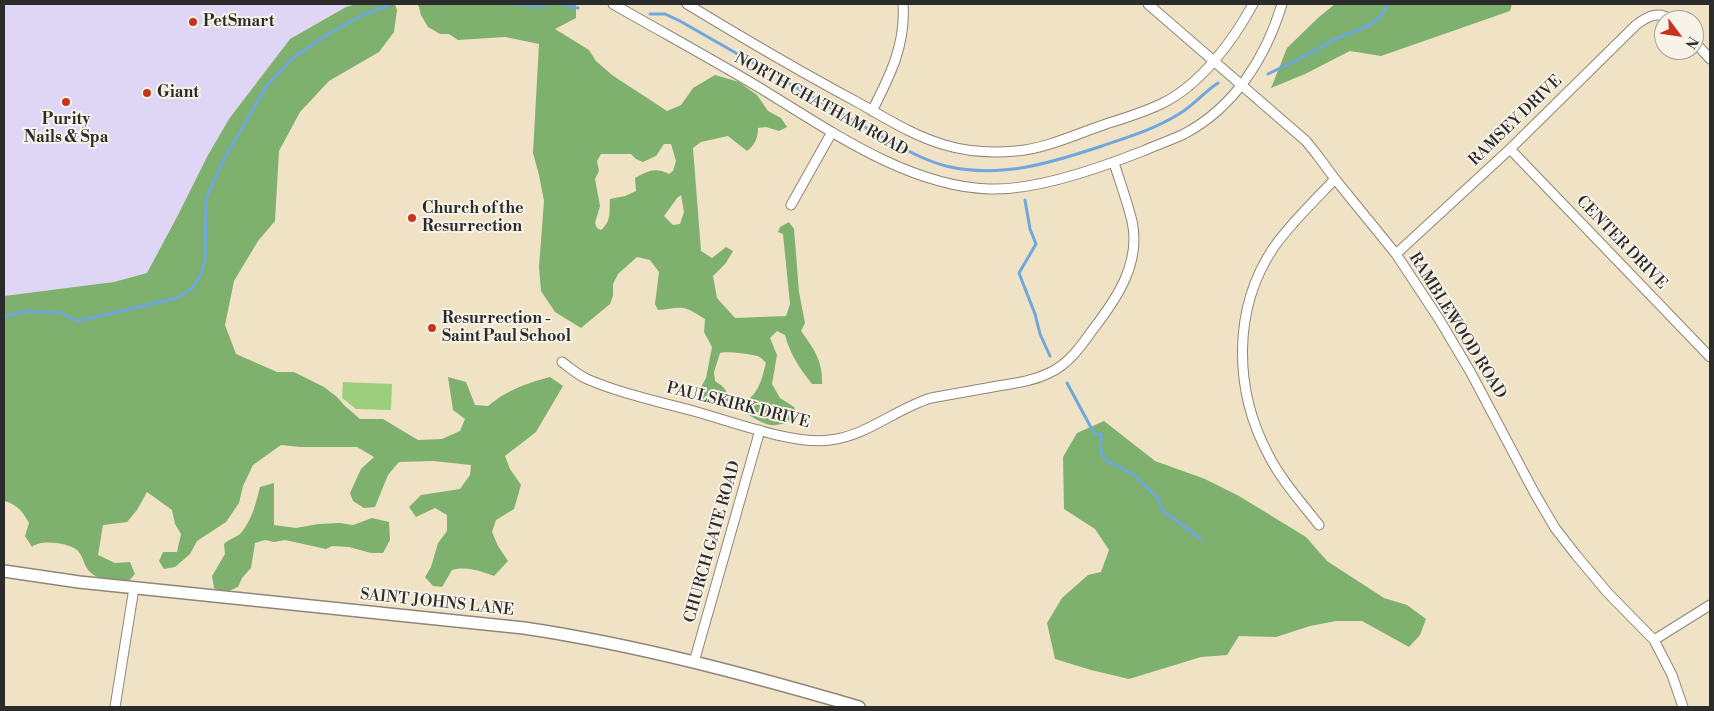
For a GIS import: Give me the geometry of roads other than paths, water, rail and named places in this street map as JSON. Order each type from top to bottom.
[{"type":"street","name":"NORTH CHATHAM ROAD","points":[[613,4],[832,132],[910,171],[935,181],[991,189],[1043,183],[1114,163],[1185,133],[1203,122],[1242,86],[1270,38],[1282,4]]},
{"type":"street","name":"NORTH CHATHAM ROAD","points":[[687,4],[783,62],[908,131],[946,146],[967,150],[1018,151],[1047,144],[1146,111],[1164,102],[1192,82],[1213,61],[1230,42],[1253,4]]},
{"type":"street","points":[[872,111],[889,79],[898,56],[903,33],[903,4]]},
{"type":"street","name":"RAMBLEWOOD ROAD","points":[[1148,4],[1306,141],[1396,254],[1439,319],[1471,373],[1555,528],[1601,584],[1654,640],[1672,675],[1683,707]]},
{"type":"street","name":"RAMSEY DRIVE","points":[[1396,254],[1510,149],[1636,25],[1654,14]]},
{"type":"street","points":[[791,205],[832,132]]},
{"type":"street","name":"CENTER DRIVE","points":[[1510,149],[1710,357]]},
{"type":"street","name":"PAULSKIRK DRIVE","points":[[562,362],[579,375],[605,386],[760,430],[812,441],[849,437],[866,430],[915,403],[931,398],[1032,380],[1051,372],[1078,350],[1113,304],[1124,283],[1132,261],[1134,240],[1132,222],[1114,163]]},
{"type":"street","points":[[1319,525],[1280,475],[1257,430],[1248,403],[1242,373],[1242,345],[1244,321],[1261,270],[1273,248],[1288,229],[1335,179]]},
{"type":"street","name":"CHURCH GATE ROAD","points":[[694,662],[760,430]]},
{"type":"street","name":"SAINT JOHNS LANE","points":[[4,571],[134,588],[524,628],[625,645],[859,707]]},
{"type":"street","points":[[115,707],[134,588]]},
{"type":"street","points":[[1654,640],[1710,606]]},
{"type":"waterway","points":[[512,4],[540,6],[549,4]]},
{"type":"waterway","points":[[560,4],[578,8]]},
{"type":"waterway","points":[[1268,74],[1335,39],[1368,26],[1380,17],[1388,4]]},
{"type":"waterway","points":[[4,317],[23,311],[60,313],[78,321],[179,297],[192,288],[200,277],[205,261],[206,199],[224,159],[267,85],[294,57],[328,34],[363,15],[389,5]]},
{"type":"waterway","points":[[650,14],[665,14],[680,21],[912,153],[939,164],[966,170],[1006,170],[1025,167],[1064,158],[1122,139],[1151,128],[1179,114],[1218,83]]},
{"type":"waterway","points":[[856,130],[859,124],[865,123]]},
{"type":"waterway","points":[[1025,200],[1030,229],[1036,244],[1019,273],[1035,314],[1040,334],[1050,356]]},
{"type":"waterway","points":[[1067,383],[1094,433],[1102,435],[1100,444],[1102,455],[1107,461],[1133,474],[1158,498],[1162,510],[1201,539]]},
{"type":"place","name":"PetSmart","points":[[193,22]]},
{"type":"place","name":"Giant","points":[[147,93]]},
{"type":"place","name":"Purity Nails & Spa","points":[[66,102]]},
{"type":"place","name":"Church of the Resurrection","points":[[412,218]]},
{"type":"place","name":"Resurrection - Saint Paul School","points":[[432,328]]}]
